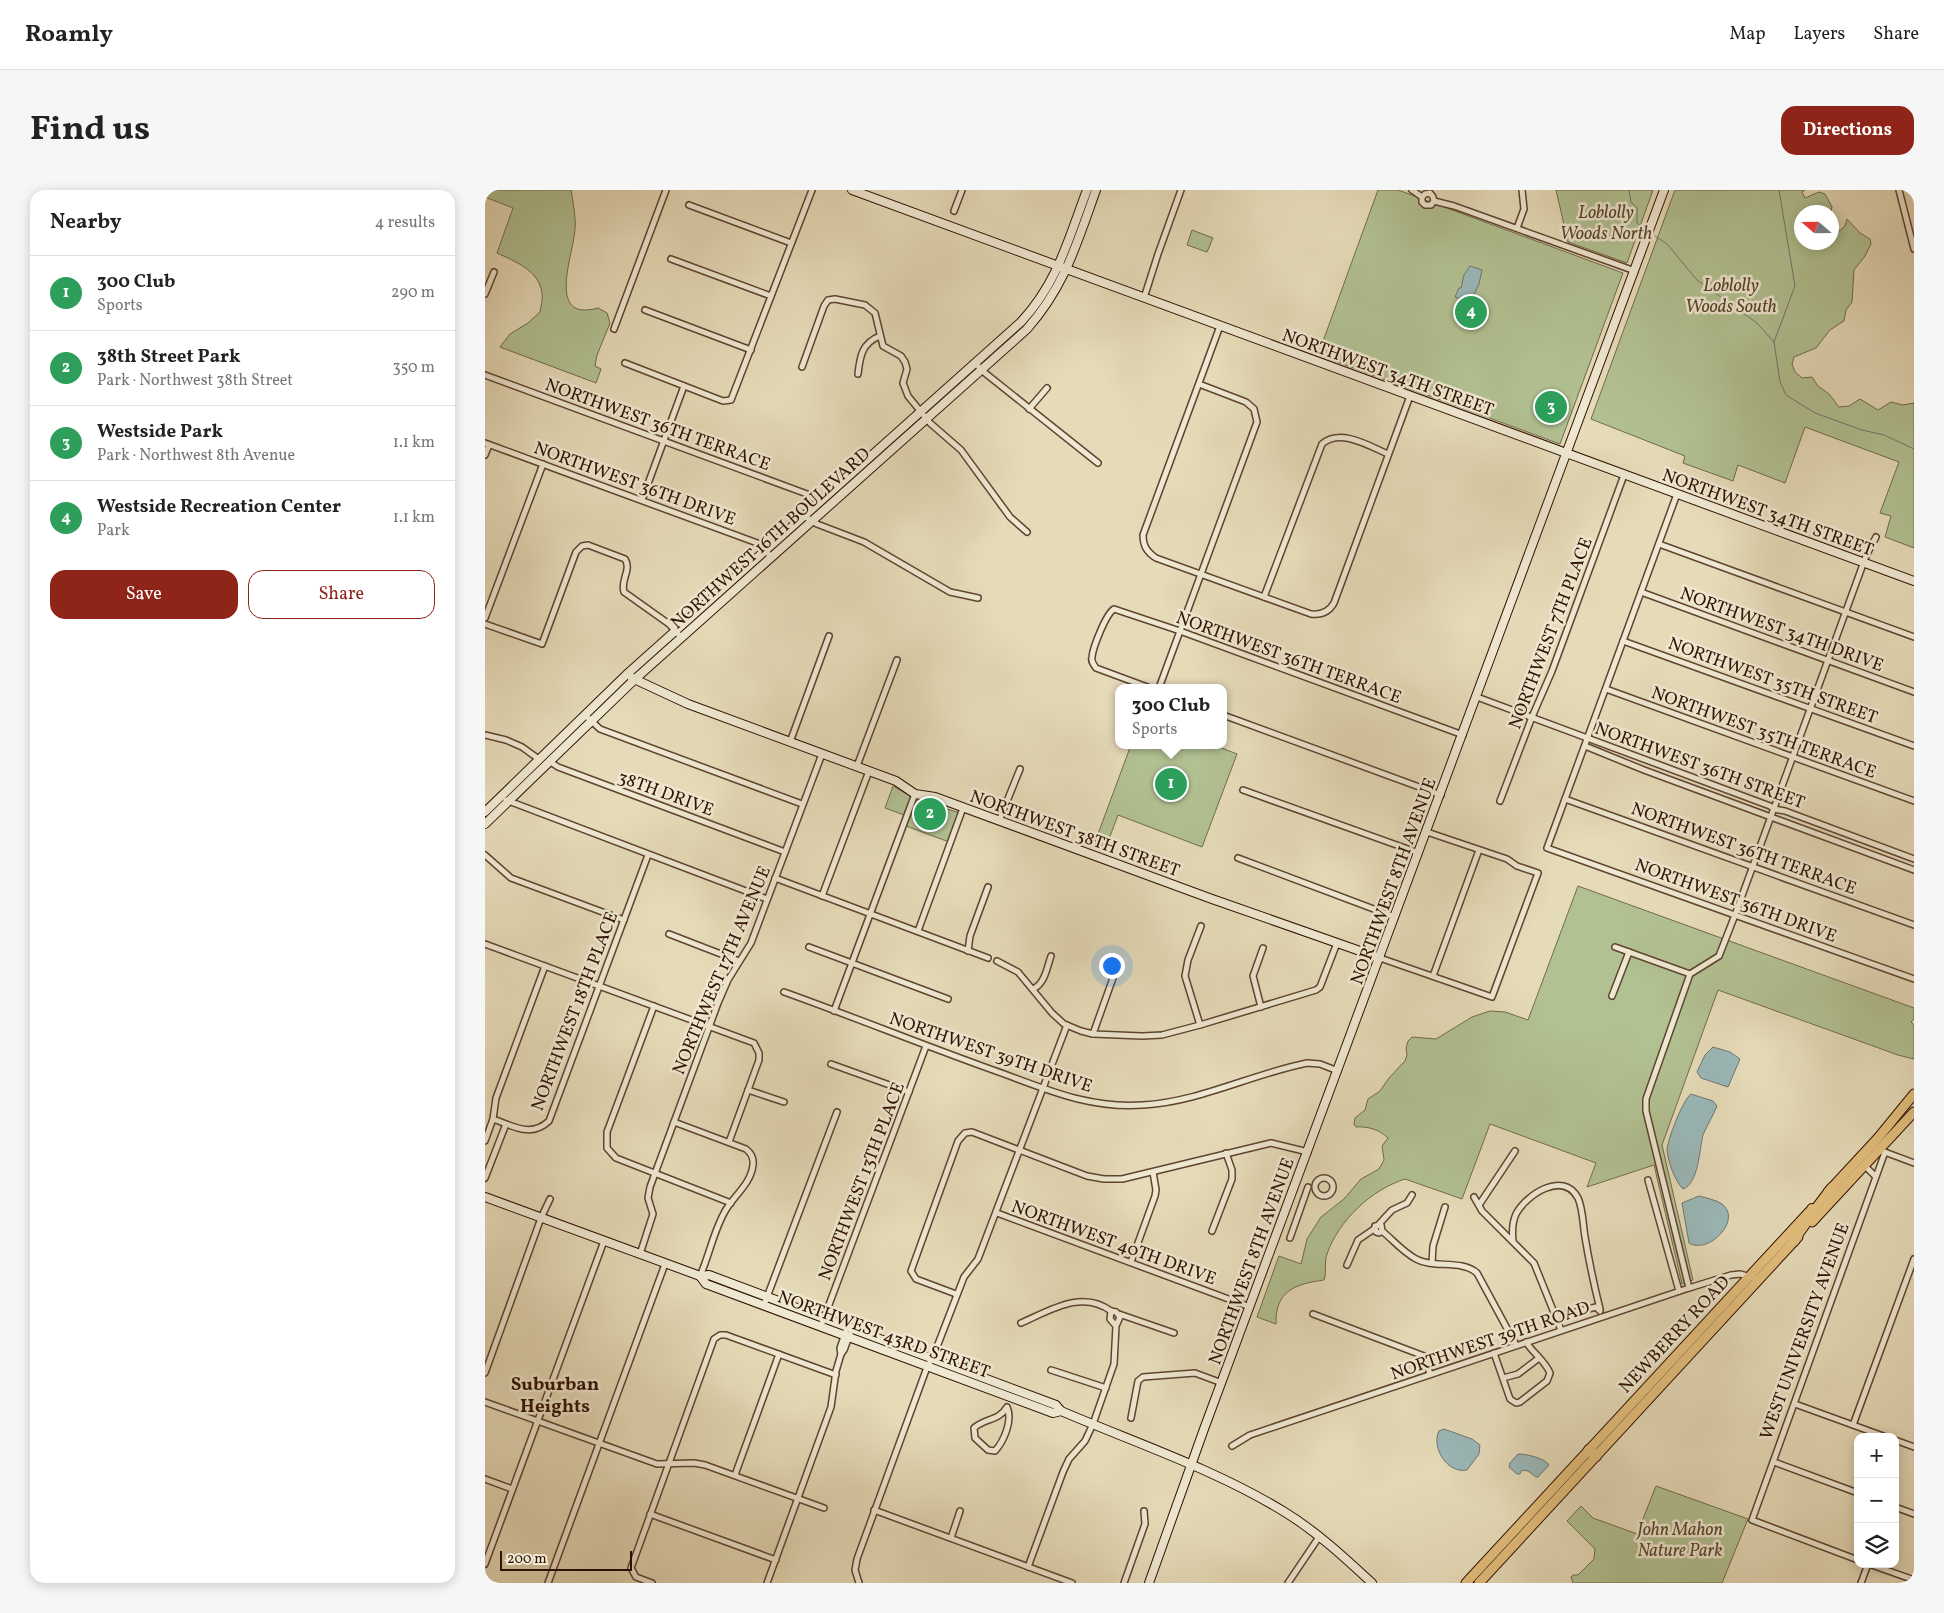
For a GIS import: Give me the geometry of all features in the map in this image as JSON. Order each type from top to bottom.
[{"type":"highway","points":[[1794,1241],[1797,1233],[1814,1214],[1832,1188]]},
{"type":"main road","name":"NORTHWEST 34TH STREET","points":[[852,190],[1914,581]]},
{"type":"main road","points":[[1063,268],[1087,190]]},
{"type":"main road","points":[[1063,268],[1096,190]]},
{"type":"main road","name":"NORTHWEST 8TH AVENUE","points":[[1149,1583],[1665,190]]},
{"type":"main road","name":"NORTHWEST 16TH BOULEVARD","points":[[485,824],[504,799],[539,760],[626,675],[679,634],[771,557],[808,519],[923,415],[1030,312],[1063,268]]},
{"type":"main road","name":"NORTHWEST 16TH BOULEVARD","points":[[485,812],[504,799],[549,761],[765,551],[808,519],[819,502],[923,415],[982,371],[1017,339],[1055,293],[1063,268]]},
{"type":"main road","name":"NORTHWEST 38TH STREET","points":[[626,675],[688,704],[896,781],[915,794],[935,797],[1212,899],[1380,958]]},
{"type":"main road","name":"NEWBERRY ROAD","points":[[1479,1583],[1749,1277],[1864,1165],[1878,1149],[1904,1106],[1914,1094]]},
{"type":"main road","name":"WEST UNIVERSITY AVENUE","points":[[1878,1149],[1914,1112]]},
{"type":"main road","name":"NEWBERRY ROAD","points":[[1832,1188],[1878,1149]]},
{"type":"main road","name":"NORTHWEST 43RD STREET","points":[[485,1197],[665,1264],[700,1276],[709,1275],[766,1302],[1012,1393],[1056,1405],[1061,1411],[1258,1496],[1286,1512],[1319,1537],[1372,1583]]},
{"type":"main road","name":"NEWBERRY ROAD","points":[[1467,1583],[1794,1241]]},
{"type":"street","points":[[614,329],[666,190]]},
{"type":"street","points":[[625,363],[723,401],[731,400],[810,190]]},
{"type":"street","points":[[954,211],[962,190]]},
{"type":"street","points":[[1144,298],[1181,190]]},
{"type":"street","points":[[1411,190],[1422,196]]},
{"type":"street","points":[[1517,228],[1524,209],[1522,190]]},
{"type":"street","points":[[1899,190],[1912,234],[1914,249]]},
{"type":"street","points":[[1430,192],[1434,198],[1431,205],[1425,205],[1422,202],[1422,196],[1430,192]]},
{"type":"street","points":[[1433,201],[1454,206],[1635,271]]},
{"type":"street","points":[[689,205],[791,244]]},
{"type":"street","points":[[671,259],[771,296]]},
{"type":"street","points":[[485,294],[494,272]]},
{"type":"street","points":[[802,367],[824,306],[828,300],[835,299],[865,305],[875,313],[883,346],[901,356],[905,362],[907,369],[903,383],[904,390],[923,415],[961,450],[1010,517],[1027,532]]},
{"type":"street","points":[[645,310],[751,350]]},
{"type":"street","points":[[1220,326],[1143,535],[1144,547],[1156,558],[1311,614],[1322,614],[1328,611],[1335,603],[1410,396]]},
{"type":"street","points":[[858,374],[860,355],[865,346],[870,340],[880,336]]},
{"type":"street","points":[[975,363],[982,371],[1098,464]]},
{"type":"street","name":"NORTHWEST 36TH TERRACE","points":[[485,375],[807,494],[819,502]]},
{"type":"street","points":[[1160,684],[1255,426],[1255,412],[1246,402],[1199,384]]},
{"type":"street","points":[[642,500],[684,386]]},
{"type":"street","points":[[1029,409],[1047,388]]},
{"type":"street","points":[[1264,597],[1320,448],[1327,441],[1342,437],[1388,454]]},
{"type":"street","points":[[485,455],[487,444]]},
{"type":"street","name":"NORTHWEST 36TH DRIVE","points":[[487,444],[760,544],[771,557]]},
{"type":"street","points":[[485,618],[543,464]]},
{"type":"street","name":"NORTHWEST 7TH PLACE","points":[[1500,801],[1532,717],[1553,671],[1624,475]]},
{"type":"street","points":[[1565,798],[1677,494]]},
{"type":"street","points":[[808,519],[864,542],[950,592],[978,598]]},
{"type":"street","points":[[1689,1288],[1646,1111],[1646,1099],[1690,974],[1719,956],[1864,563],[1876,536]]},
{"type":"street","points":[[1659,544],[1914,637]]},
{"type":"street","points":[[485,624],[542,644],[576,552],[582,546],[588,545],[625,559],[628,568],[624,580],[624,592],[669,624],[679,634]]},
{"type":"street","name":"NORTHWEST 34TH DRIVE","points":[[1641,592],[1914,692]]},
{"type":"street","name":"NORTHWEST 36TH TERRACE","points":[[1139,684],[1096,668],[1092,660],[1107,615],[1114,609],[1180,631],[1463,735]]},
{"type":"street","points":[[790,742],[829,636]]},
{"type":"street","name":"NORTHWEST 35TH STREET","points":[[1623,641],[1914,746]]},
{"type":"street","points":[[857,766],[897,660]]},
{"type":"street","name":"NORTHWEST 35TH TERRACE","points":[[1605,689],[1914,801]]},
{"type":"street","name":"NORTHWEST 36TH STREET","points":[[1477,697],[1774,809],[1785,811],[1914,859]]},
{"type":"street","points":[[585,715],[600,729],[802,804]]},
{"type":"street","points":[[1227,716],[1441,795]]},
{"type":"street","points":[[485,735],[506,740],[522,747],[539,760]]},
{"type":"street","points":[[1585,746],[1644,770],[1914,870]]},
{"type":"street","name":"NORTHWEST 17TH AVENUE","points":[[640,1254],[653,1214],[649,1191],[655,1173],[709,1026],[728,980],[751,943],[822,754]]},
{"type":"street","name":"38TH DRIVE","points":[[539,760],[549,761],[558,767],[785,852]]},
{"type":"street","points":[[999,821],[1020,769]]},
{"type":"street","points":[[823,896],[869,770]]},
{"type":"street","points":[[1243,790],[1419,854]]},
{"type":"street","points":[[834,1011],[915,794]]},
{"type":"street","name":"NORTHWEST 36TH TERRACE","points":[[1565,798],[1914,925]]},
{"type":"street","name":"NORTHWEST 36TH DRIVE","points":[[1565,798],[1547,848],[1914,979]]},
{"type":"street","points":[[504,799],[767,899]]},
{"type":"street","points":[[918,931],[963,808]]},
{"type":"street","points":[[1427,832],[1479,850],[1433,976]]},
{"type":"street","points":[[1865,851],[1869,842]]},
{"type":"street","name":"NORTHWEST 38TH STREET","points":[[1380,958],[1492,997],[1538,873],[1517,866],[1507,859],[1479,850]]},
{"type":"street","points":[[485,855],[511,878],[624,920]]},
{"type":"street","name":"NORTHWEST 18TH PLACE","points":[[493,1119],[528,1131],[542,1128],[549,1121],[648,855]]},
{"type":"street","points":[[1238,858],[1395,917]]},
{"type":"street","points":[[775,878],[988,958]]},
{"type":"street","points":[[968,951],[970,936],[988,887]]},
{"type":"street","points":[[1200,1025],[1185,976],[1201,926]]},
{"type":"street","points":[[669,934],[739,961]]},
{"type":"street","points":[[997,961],[1019,972],[1052,1013],[1067,1025],[1093,1034],[1163,1035],[1261,1008],[1305,994],[1320,987],[1337,943]]},
{"type":"street","points":[[485,944],[750,1041],[756,1047],[759,1060],[729,1142]]},
{"type":"street","points":[[809,947],[948,999]]},
{"type":"street","points":[[1615,947],[1690,974]]},
{"type":"street","points":[[1261,1008],[1253,976],[1263,948]]},
{"type":"street","points":[[1612,996],[1629,952]]},
{"type":"street","points":[[1033,988],[1042,982],[1051,956]]},
{"type":"street","points":[[485,1140],[493,1119],[496,1098],[545,966]]},
{"type":"street","points":[[1093,1034],[1113,978]]},
{"type":"street","name":"NORTHWEST 39TH DRIVE","points":[[784,992],[926,1046],[1043,1088],[1095,1104],[1142,1105],[1173,1101],[1307,1063],[1319,1064],[1338,1071]]},
{"type":"street","points":[[654,1006],[607,1132],[607,1148],[616,1158],[731,1203]]},
{"type":"street","points":[[859,1583],[855,1570],[857,1559],[929,1362],[935,1352],[956,1294],[969,1268],[978,1259],[997,1213],[1067,1025]]},
{"type":"street","name":"NORTHWEST 13TH PLACE","points":[[822,1323],[926,1046]]},
{"type":"street","points":[[831,1064],[909,1092]]},
{"type":"street","points":[[749,1090],[783,1102]]},
{"type":"street","points":[[766,1302],[837,1112]]},
{"type":"street","points":[[674,1122],[729,1142],[749,1152],[753,1159],[750,1175],[721,1219],[700,1276]]},
{"type":"street","points":[[485,1178],[506,1124]]},
{"type":"street","points":[[956,1294],[916,1279],[912,1274],[912,1266],[955,1149],[962,1135],[972,1132],[1096,1178],[1122,1179],[1271,1143],[1308,1152]]},
{"type":"street","points":[[1878,1149],[1914,1163]]},
{"type":"street","name":"WEST UNIVERSITY AVENUE","points":[[1854,1558],[1752,1520],[1865,1209],[1875,1176],[1878,1149]]},
{"type":"street","points":[[1479,1205],[1515,1151]]},
{"type":"street","points":[[1211,1231],[1232,1179],[1232,1170],[1226,1153]]},
{"type":"street","points":[[1864,1165],[1875,1176]]},
{"type":"street","points":[[1131,1262],[1155,1196],[1153,1172]]},
{"type":"street","points":[[1648,1180],[1679,1291]]},
{"type":"street","points":[[1290,1238],[1311,1187],[1297,1183]]},
{"type":"street","points":[[1513,1241],[1512,1232],[1515,1215],[1527,1200],[1545,1188],[1560,1187],[1571,1190],[1578,1199],[1588,1257],[1602,1316]]},
{"type":"street","points":[[1347,1266],[1358,1240],[1374,1229],[1392,1210],[1407,1203],[1412,1195]]},
{"type":"street","points":[[1474,1197],[1482,1211],[1530,1258],[1537,1269],[1561,1330]]},
{"type":"street","points":[[485,1373],[541,1218],[550,1199]]},
{"type":"street","points":[[1432,1263],[1433,1246],[1445,1207]]},
{"type":"street","name":"NORTHWEST 40TH DRIVE","points":[[997,1213],[1250,1307]]},
{"type":"street","points":[[1379,1224],[1383,1228],[1382,1231],[1416,1259],[1432,1263],[1470,1267],[1477,1273],[1516,1345]]},
{"type":"street","points":[[1374,1229],[1377,1233],[1382,1231]]},
{"type":"street","points":[[485,1564],[603,1241]]},
{"type":"street","points":[[1853,1425],[1914,1259]]},
{"type":"street","points":[[548,1583],[665,1264]]},
{"type":"street","name":"NORTHWEST 39TH ROAD","points":[[1233,1446],[1250,1435],[1679,1291],[1731,1275],[1759,1279]]},
{"type":"street","points":[[1021,1323],[1073,1302],[1096,1303],[1119,1314],[1174,1332]]},
{"type":"street","points":[[1556,1317],[1596,1307],[1599,1309]]},
{"type":"street","points":[[1111,1311],[1110,1320],[1116,1326]]},
{"type":"street","points":[[1028,1567],[1063,1472],[1069,1459],[1085,1441],[1115,1364],[1116,1326],[1119,1314]]},
{"type":"street","points":[[1313,1314],[1424,1356],[1430,1374]]},
{"type":"street","points":[[767,1583],[831,1406],[841,1354],[840,1348],[848,1332]]},
{"type":"street","points":[[652,1583],[635,1577],[631,1568],[667,1464],[714,1339],[720,1335],[726,1335],[836,1375]]},
{"type":"street","points":[[1494,1352],[1511,1399],[1515,1403],[1520,1402],[1542,1386],[1549,1377],[1548,1368],[1526,1342]]},
{"type":"street","points":[[735,1476],[779,1354]]},
{"type":"street","points":[[1503,1378],[1526,1369],[1539,1358]]},
{"type":"street","points":[[1051,1370],[1106,1388]]},
{"type":"street","points":[[1131,1418],[1137,1381],[1143,1377],[1195,1373],[1222,1383]]},
{"type":"street","points":[[1007,1408],[1010,1413],[1009,1420],[999,1446],[995,1451],[988,1450],[975,1438],[975,1428],[984,1420],[997,1418],[1007,1408],[1012,1393]]},
{"type":"street","points":[[485,1402],[657,1464],[694,1463],[705,1465],[824,1508]]},
{"type":"street","points":[[1795,1404],[1875,1433]]},
{"type":"street","points":[[1899,1441],[1913,1445]]},
{"type":"street","points":[[1773,1462],[1854,1492]]},
{"type":"street","points":[[485,1479],[512,1489]]},
{"type":"street","points":[[1899,1508],[1914,1514]]},
{"type":"street","points":[[874,1510],[1072,1583]]},
{"type":"street","points":[[951,1538],[960,1511]]},
{"type":"street","points":[[1124,1583],[1145,1524],[1144,1512]]},
{"type":"street","points":[[650,1514],[776,1560]]},
{"type":"street","points":[[1287,1583],[1319,1537]]},
{"type":"street","points":[[1861,1583],[1867,1568]]},
{"type":"street","points":[[1880,1568],[1914,1580]]},
{"type":"green space","points":[[485,190],[571,190],[575,224],[566,283],[567,296],[572,305],[582,310],[598,308],[607,313],[610,323],[597,355],[595,366],[601,369],[596,383],[500,347],[510,334],[528,323],[540,312],[542,295],[540,285],[531,272],[518,263],[497,253],[513,208],[485,197]]},
{"type":"green space","points":[[1378,190],[1398,190],[1623,273],[1560,444],[1318,355]]},
{"type":"green space","name":"Loblolly Woods North","points":[[1556,190],[1653,190],[1627,263],[1568,242]]},
{"type":"green space","name":"Loblolly Woods South","points":[[1675,190],[1805,190],[1802,192],[1805,198],[1819,192],[1825,194],[1831,205],[1794,205],[1794,250],[1839,250],[1839,231],[1845,226],[1847,219],[1860,233],[1870,239],[1871,244],[1865,256],[1854,270],[1852,302],[1846,310],[1844,321],[1830,330],[1816,348],[1794,357],[1792,364],[1795,372],[1802,378],[1812,377],[1818,386],[1829,394],[1839,407],[1849,406],[1860,399],[1878,410],[1891,402],[1903,405],[1914,403],[1914,548],[1885,537],[1891,516],[1880,513],[1899,462],[1805,427],[1785,483],[1738,465],[1733,481],[1683,463],[1685,456],[1591,419]]},
{"type":"green space","points":[[1192,230],[1213,238],[1207,252],[1187,245]]},
{"type":"green space","points":[[1130,749],[1224,749],[1237,754],[1202,847],[1118,815],[1106,847],[1095,842]]},
{"type":"green space","points":[[893,786],[917,800],[960,813],[949,842],[906,826],[904,815],[885,808]]},
{"type":"green space","points":[[1578,886],[1914,1008],[1914,1019],[1911,1022],[1914,1025],[1914,1059],[1898,1055],[1718,990],[1662,1145],[1693,1280],[1682,1284],[1654,1165],[1587,1187],[1596,1163],[1490,1124],[1462,1199],[1405,1179],[1392,1184],[1358,1208],[1339,1229],[1327,1254],[1324,1280],[1304,1284],[1289,1291],[1279,1304],[1276,1324],[1257,1317],[1279,1256],[1301,1264],[1307,1239],[1321,1217],[1344,1199],[1361,1179],[1379,1169],[1384,1160],[1382,1146],[1388,1138],[1374,1129],[1356,1127],[1354,1124],[1355,1118],[1365,1110],[1368,1099],[1380,1091],[1405,1061],[1408,1041],[1412,1037],[1436,1039],[1472,1017],[1490,1011],[1505,1012],[1528,1020]]},
{"type":"green space","name":"John Mahon Nature Park","points":[[1656,1486],[1748,1519],[1722,1583],[1573,1583],[1571,1577],[1578,1575],[1594,1559],[1595,1549],[1567,1521],[1581,1506],[1593,1518],[1637,1534]]},
{"type":"water","points":[[1470,266],[1482,270],[1479,284],[1470,302],[1455,297]]},
{"type":"water","points":[[1713,1047],[1730,1052],[1740,1059],[1728,1087],[1701,1078],[1697,1072],[1705,1055]]},
{"type":"water","points":[[1691,1094],[1713,1101],[1717,1106],[1703,1135],[1695,1173],[1688,1186],[1683,1189],[1672,1171],[1667,1150],[1676,1120]]},
{"type":"water","points":[[1699,1196],[1722,1204],[1727,1211],[1728,1219],[1726,1227],[1721,1234],[1705,1244],[1697,1245],[1689,1243],[1682,1203]]},
{"type":"water","points":[[1444,1429],[1472,1439],[1480,1445],[1479,1454],[1467,1470],[1453,1468],[1442,1458],[1437,1444],[1437,1437],[1439,1431]]},
{"type":"water","points":[[1518,1454],[1540,1458],[1549,1465],[1538,1477],[1522,1470],[1520,1474],[1517,1474],[1509,1467]]},
{"type":"waterway","points":[[1629,190],[1631,202],[1637,208],[1637,223],[1641,226]]},
{"type":"waterway","points":[[1774,342],[1795,286],[1779,190]]},
{"type":"waterway","points":[[1655,236],[1667,244],[1697,280],[1757,323],[1774,342],[1780,382],[1786,395],[1815,413],[1862,430],[1884,435],[1914,449]]},
{"type":"place","name":"Westside Recreation Center","points":[[1471,312]]},
{"type":"place","name":"Westside Park","points":[[1551,407]]},
{"type":"place","name":"300 Club","points":[[1171,784]]},
{"type":"place","name":"38th Street Park","points":[[930,814]]},
{"type":"district","name":"Suburban Heights","points":[[555,1394]]}]
